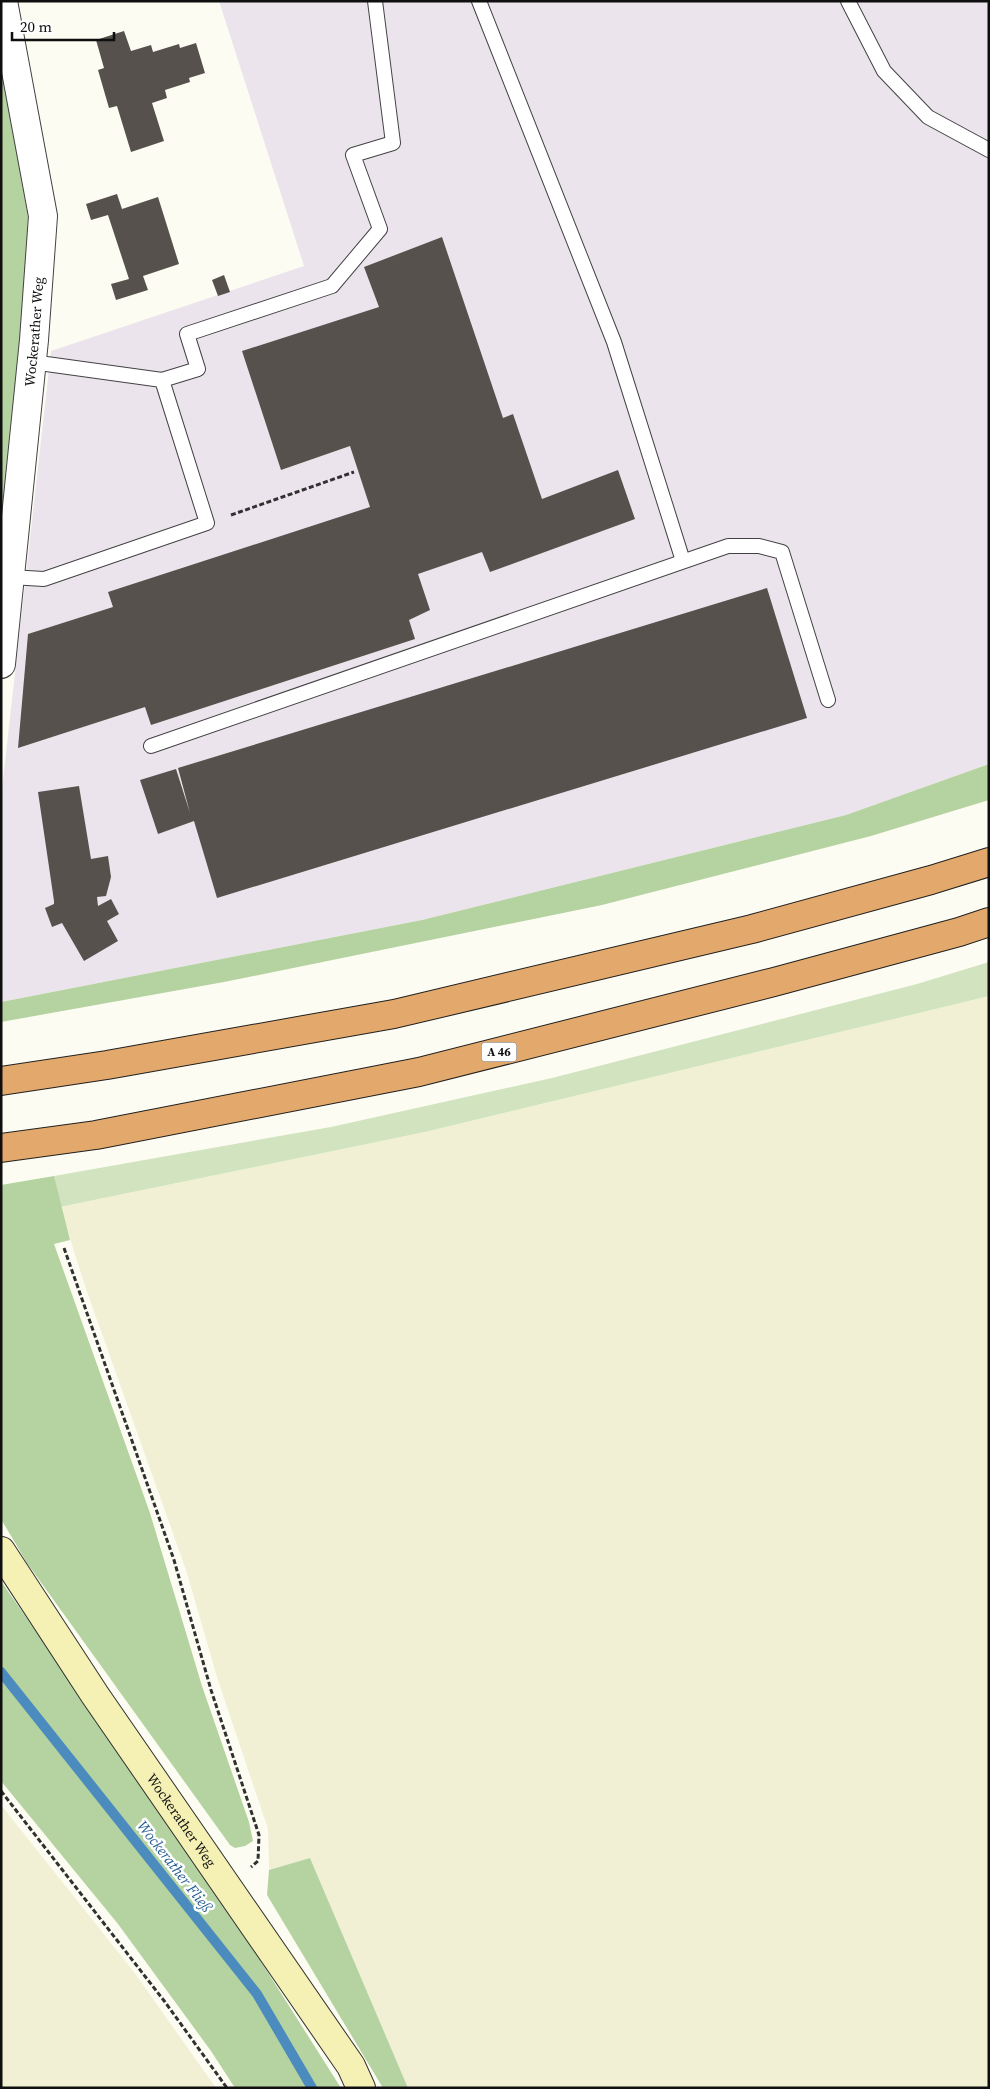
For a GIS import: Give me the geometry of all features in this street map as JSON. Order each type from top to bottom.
[{"type":"highway","points":[[1,1081],[107,1065],[394,1014],[752,929],[931,880],[989,862]]},
{"type":"highway","name":"A 46","points":[[1,1148],[96,1135],[420,1072],[774,982],[959,932],[989,922]]},
{"type":"street","name":"Wockerather Weg","points":[[1,664],[32,362],[43,216],[3,1]]},
{"type":"street","name":"Wockerather Weg","points":[[1,1551],[95,1694],[351,2066],[361,2088]]},
{"type":"lane","points":[[32,362],[162,380],[198,369],[187,334],[332,286],[380,229],[353,155],[393,143],[375,1]]},
{"type":"lane","points":[[479,1],[614,342],[683,561]]},
{"type":"lane","points":[[848,1],[884,71],[928,117],[989,150]]},
{"type":"lane","points":[[10,577],[44,579],[207,524],[162,380]]},
{"type":"lane","points":[[151,746],[728,546],[759,546],[782,552],[828,700]]},
{"type":"path","points":[[207,524],[354,472]]},
{"type":"path","points":[[64,1248],[174,1560],[211,1690],[259,1835],[258,1861],[227,1887]]},
{"type":"path","points":[[1,1791],[165,2002],[227,2088]]},
{"type":"shaded area","points":[[219,1],[989,1],[989,764],[846,815],[422,920],[1,1002],[1,798],[51,351],[304,266]]},
{"type":"green space","points":[[1,60],[28,217],[21,366],[1,573]]},
{"type":"green space","points":[[989,764],[989,800],[871,836],[602,905],[224,982],[1,1022],[1,1002],[422,920],[846,815]]},
{"type":"green space","points":[[989,962],[989,996],[425,1132],[60,1207],[54,1176],[331,1127],[552,1078],[917,984]]},
{"type":"green space","points":[[989,996],[989,2088],[408,2088],[310,1858],[269,1870],[268,1829],[217,1677],[186,1570],[86,1289],[60,1207],[425,1132]]},
{"type":"green space","points":[[54,1176],[70,1240],[54,1244],[150,1513],[202,1686],[249,1822],[253,1841],[245,1846],[235,1848],[230,1845],[27,1563],[1,1519],[1,1185]]},
{"type":"green space","points":[[1,1581],[222,1900],[341,2088],[235,2088],[211,2051],[118,1924],[1,1781]]},
{"type":"green space","points":[[1,1805],[134,1972],[216,2088],[1,2088]]},
{"type":"green space","points":[[310,1858],[408,2088],[383,2088],[267,1895],[269,1870]]},
{"type":"building","points":[[124,31],[131,51],[151,45],[153,52],[179,44],[180,48],[196,43],[205,73],[189,78],[190,82],[165,90],[167,98],[152,103],[164,141],[131,152],[117,106],[109,108],[98,70],[104,68],[96,40]]},
{"type":"building","points":[[117,194],[122,209],[158,197],[179,264],[143,276],[148,290],[116,300],[111,284],[129,279],[108,215],[91,220],[86,204]]},
{"type":"building","points":[[442,237],[503,418],[513,414],[542,499],[618,470],[635,519],[490,572],[482,552],[418,574],[430,610],[409,620],[415,639],[151,725],[145,707],[18,748],[28,634],[113,607],[108,592],[370,507],[350,446],[281,470],[242,351],[379,307],[364,267]]},
{"type":"building","points":[[224,275],[230,292],[218,296],[212,280]]},
{"type":"building","points":[[767,588],[807,718],[217,898],[194,821],[158,834],[140,780],[176,769],[190,813],[178,768]]},
{"type":"building","points":[[79,786],[91,859],[108,856],[111,877],[106,896],[97,897],[98,906],[111,899],[119,914],[107,921],[118,941],[84,961],[62,923],[52,927],[45,908],[54,904],[54,901],[38,792]]},
{"type":"waterway","name":"Wockerather Fließ","points":[[1,1672],[257,1994],[312,2088]]}]
